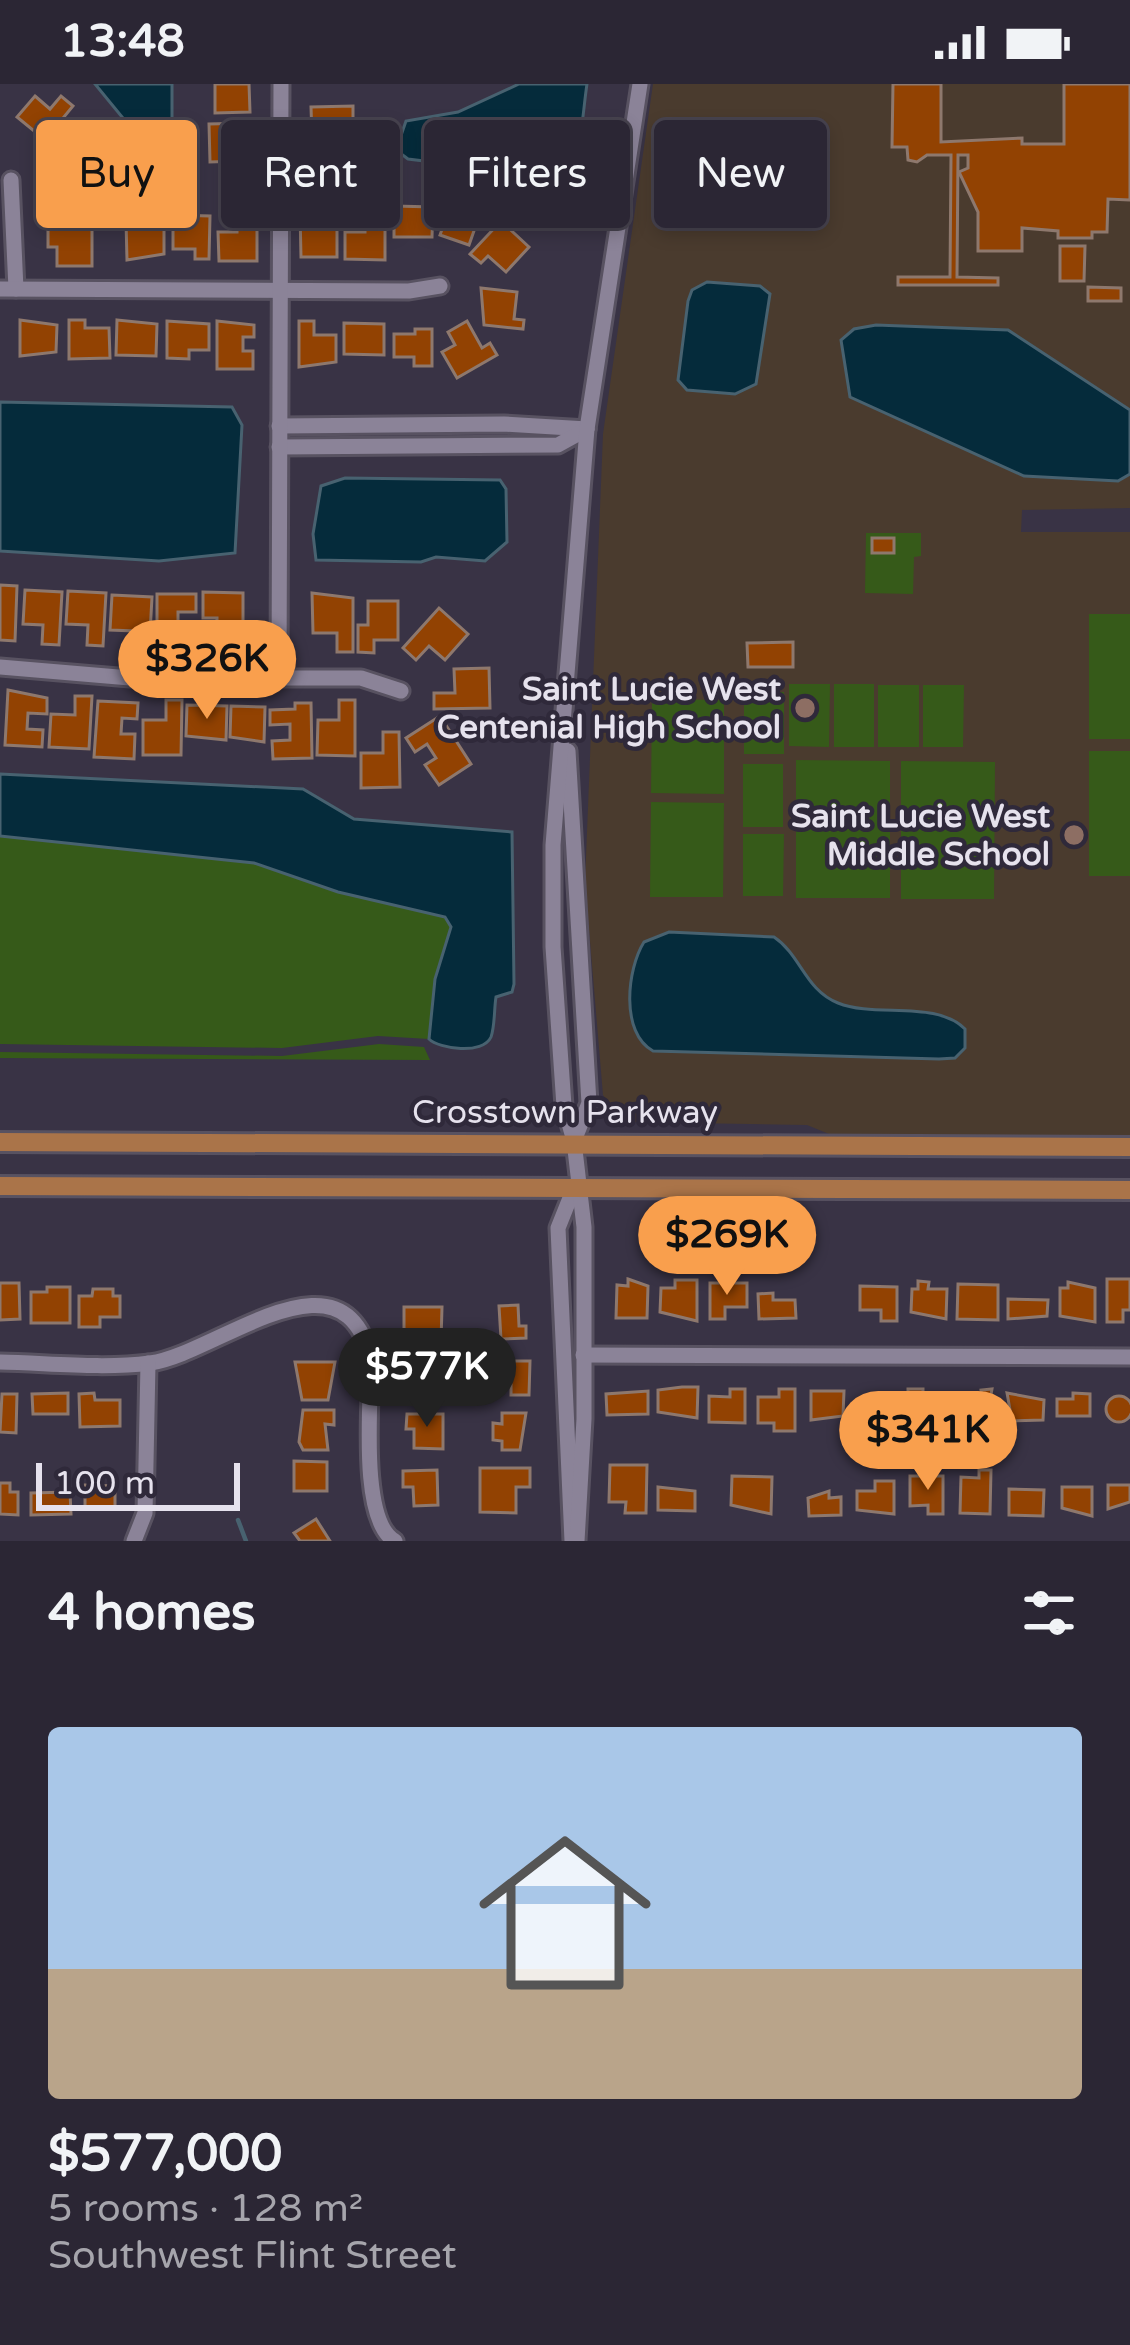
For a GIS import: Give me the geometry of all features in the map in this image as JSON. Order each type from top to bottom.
[{"type":"main road","name":"Crosstown Parkway","points":[[0,1142],[574,1141],[1130,1148]]},
{"type":"main road","points":[[0,1186],[1130,1190]]},
{"type":"street","points":[[279,677],[281,84]]},
{"type":"street","points":[[574,1541],[584,1355],[584,1227],[575,1185],[574,1141],[564,1106],[553,947],[556,788],[566,730],[587,429],[640,84]]},
{"type":"street","points":[[11,180],[8,289],[280,292],[440,286]]},
{"type":"street","points":[[279,426],[504,424],[587,429]]},
{"type":"street","points":[[279,447],[558,445],[587,429]]},
{"type":"street","points":[[0,667],[130,677],[361,678],[401,691]]},
{"type":"street","points":[[566,730],[589,1103],[574,1141]]},
{"type":"street","points":[[574,1541],[558,1228],[575,1185]]},
{"type":"street","points":[[0,1362],[148,1363],[173,1358],[286,1308],[320,1304],[347,1316],[366,1337],[371,1360],[373,1513],[394,1541]]},
{"type":"street","points":[[584,1355],[1130,1357]]},
{"type":"street","points":[[135,1540],[145,1513],[148,1363]]},
{"type":"shaded area","name":"Saint Lucie West Centenial High School","points":[[653,84],[1130,84],[1130,508],[1022,510],[1021,532],[1130,532],[1130,1139],[834,1136],[807,1125],[632,1122],[614,1114],[603,1095],[585,882],[603,434]]},
{"type":"green space","points":[[866,533],[921,533],[921,556],[914,557],[913,594],[865,593]]},
{"type":"green space","points":[[1089,614],[1130,614],[1130,739],[1089,739]]},
{"type":"green space","points":[[789,684],[830,684],[829,747],[789,746]]},
{"type":"green space","points":[[834,684],[874,684],[874,747],[834,747]]},
{"type":"green space","points":[[878,685],[919,685],[919,747],[878,747]]},
{"type":"green space","points":[[923,685],[964,685],[963,747],[923,747]]},
{"type":"green space","points":[[744,692],[784,692],[784,754],[744,754]]},
{"type":"green space","points":[[652,699],[724,700],[724,794],[651,793]]},
{"type":"green space","points":[[1089,751],[1130,751],[1130,876],[1089,876]]},
{"type":"green space","points":[[796,760],[890,761],[890,898],[796,898]]},
{"type":"green space","points":[[901,761],[995,762],[994,899],[901,899]]},
{"type":"green space","points":[[743,764],[783,764],[783,827],[743,827]]},
{"type":"green space","points":[[651,802],[724,803],[723,897],[650,897]]},
{"type":"green space","points":[[743,834],[784,834],[783,896],[743,896]]},
{"type":"green space","points":[[0,836],[254,863],[338,892],[445,917],[451,927],[435,979],[429,1039],[378,1036],[282,1048],[0,1044]]},
{"type":"green space","points":[[379,1044],[424,1047],[430,1060],[0,1058],[0,1052],[282,1056]]},
{"type":"water","points":[[95,84],[172,84],[172,120],[125,120]]},
{"type":"water","points":[[519,84],[587,84],[582,120],[424,120],[424,161],[400,153],[406,121],[458,112]]},
{"type":"water","points":[[707,282],[760,286],[770,294],[756,384],[735,394],[687,390],[678,380],[688,301],[692,290]]},
{"type":"water","points":[[876,325],[1008,330],[1130,410],[1130,474],[1118,481],[1024,476],[850,397],[841,340],[854,329]]},
{"type":"water","points":[[0,402],[232,407],[242,425],[235,553],[159,561],[0,551]]},
{"type":"water","points":[[345,478],[500,480],[506,489],[507,542],[485,561],[436,557],[421,562],[316,560],[313,534],[321,486]]},
{"type":"water","points":[[0,774],[303,789],[354,819],[512,832],[514,984],[512,992],[496,997],[491,1037],[479,1046],[461,1049],[429,1039],[435,979],[451,927],[445,917],[338,892],[254,863],[0,836]]},
{"type":"water","points":[[669,932],[774,937],[827,997],[853,1007],[922,1012],[953,1020],[965,1029],[965,1048],[955,1058],[939,1059],[653,1051],[635,1030],[631,984],[644,942]]},
{"type":"building","points":[[215,84],[249,84],[250,112],[215,113]]},
{"type":"building","points":[[893,84],[941,84],[941,142],[1022,138],[1022,144],[1064,144],[1064,84],[1130,84],[1130,200],[1108,199],[1107,232],[1092,232],[1092,238],[1058,238],[1058,231],[1022,228],[1022,251],[978,251],[978,212],[959,172],[968,168],[968,155],[958,155],[957,277],[998,278],[998,285],[898,285],[898,277],[950,277],[951,155],[927,155],[917,162],[908,160],[907,147],[892,147]]},
{"type":"building","points":[[35,96],[50,109],[61,96],[73,106],[61,120],[36,120],[36,133],[17,117]]},
{"type":"building","points":[[353,106],[353,120],[311,120],[311,107]]},
{"type":"building","points":[[209,124],[221,124],[221,162],[210,162]]},
{"type":"building","points":[[400,206],[424,207],[424,228],[432,228],[432,237],[394,237],[394,228],[400,228]]},
{"type":"building","points":[[197,216],[210,216],[209,259],[195,259],[195,249],[173,249],[173,228],[197,228]]},
{"type":"building","points":[[48,228],[92,228],[92,266],[57,266],[57,247],[48,247]]},
{"type":"building","points":[[126,228],[164,228],[164,254],[127,260]]},
{"type":"building","points":[[237,228],[257,228],[257,261],[219,261],[218,232],[237,232]]},
{"type":"building","points":[[300,228],[337,229],[337,257],[301,257]]},
{"type":"building","points":[[365,228],[385,228],[385,260],[345,259],[345,232],[365,232]]},
{"type":"building","points":[[442,228],[475,228],[469,245],[440,235]]},
{"type":"building","points":[[494,228],[509,228],[529,247],[506,272],[488,256],[481,263],[470,254]]},
{"type":"building","points":[[1060,246],[1085,246],[1084,281],[1060,281]]},
{"type":"building","points":[[1088,287],[1121,288],[1121,301],[1088,301]]},
{"type":"building","points":[[481,288],[517,292],[514,319],[524,320],[523,329],[484,325]]},
{"type":"building","points":[[20,320],[57,325],[56,352],[20,356]]},
{"type":"building","points":[[69,320],[85,320],[85,328],[109,328],[110,358],[69,359]]},
{"type":"building","points":[[117,320],[157,324],[156,356],[116,355]]},
{"type":"building","points":[[167,321],[209,324],[209,350],[189,350],[189,359],[167,358]]},
{"type":"building","points":[[217,321],[254,325],[254,337],[243,337],[243,351],[253,351],[253,369],[217,369]]},
{"type":"building","points":[[299,321],[314,321],[314,335],[336,335],[336,362],[299,367]]},
{"type":"building","points":[[467,321],[482,348],[490,343],[497,355],[457,378],[442,352],[455,345],[448,332]]},
{"type":"building","points":[[344,323],[384,324],[384,355],[344,354]]},
{"type":"building","points":[[415,329],[432,329],[432,366],[414,366],[414,357],[394,357],[394,334],[415,334]]},
{"type":"building","points":[[872,538],[894,538],[894,553],[872,553]]},
{"type":"building","points":[[0,585],[17,586],[15,641],[0,640]]},
{"type":"building","points":[[25,590],[62,592],[59,645],[42,644],[43,625],[23,624]]},
{"type":"building","points":[[68,591],[106,593],[103,646],[87,645],[88,625],[66,624]]},
{"type":"building","points":[[203,592],[243,593],[243,649],[203,649],[204,634],[217,634],[217,618],[203,618]]},
{"type":"building","points":[[312,593],[353,598],[353,652],[337,652],[337,633],[313,633]]},
{"type":"building","points":[[157,594],[196,594],[196,612],[178,612],[178,628],[198,628],[198,642],[157,649]]},
{"type":"building","points":[[112,595],[152,597],[149,652],[134,651],[135,631],[110,630]]},
{"type":"building","points":[[368,601],[398,601],[398,640],[374,640],[374,653],[358,652],[358,625],[368,625]]},
{"type":"building","points":[[439,608],[468,634],[445,660],[429,646],[416,660],[403,648]]},
{"type":"building","points":[[793,642],[793,667],[748,667],[747,643]]},
{"type":"building","points":[[489,668],[490,708],[434,709],[434,693],[455,693],[454,669]]},
{"type":"building","points":[[8,690],[47,698],[47,714],[28,713],[27,729],[43,730],[42,747],[5,745]]},
{"type":"building","points":[[75,696],[92,696],[89,749],[49,747],[51,714],[75,715]]},
{"type":"building","points":[[166,700],[182,700],[181,755],[143,755],[143,720],[166,720]]},
{"type":"building","points":[[339,700],[355,700],[355,756],[317,755],[318,720],[339,720]]},
{"type":"building","points":[[98,701],[138,703],[137,719],[122,718],[121,734],[135,734],[134,759],[94,757]]},
{"type":"building","points":[[295,703],[311,703],[312,758],[273,759],[272,741],[290,740],[290,724],[270,725],[270,710],[295,709]]},
{"type":"building","points":[[187,705],[227,706],[226,740],[186,736]]},
{"type":"building","points":[[231,706],[265,707],[264,742],[230,737]]},
{"type":"building","points":[[440,716],[471,764],[439,785],[425,765],[436,758],[427,744],[415,752],[406,738]]},
{"type":"building","points":[[383,732],[399,732],[400,787],[361,788],[361,753],[383,753]]},
{"type":"building","points":[[628,1279],[648,1286],[647,1318],[616,1318],[617,1285],[628,1286]]},
{"type":"building","points":[[1107,1279],[1130,1279],[1130,1310],[1123,1310],[1123,1322],[1107,1322]]},
{"type":"building","points":[[675,1280],[697,1280],[697,1321],[660,1312],[661,1288],[675,1288]]},
{"type":"building","points":[[918,1281],[929,1282],[928,1289],[947,1289],[946,1319],[911,1312],[912,1289],[918,1289]]},
{"type":"building","points":[[1068,1282],[1095,1288],[1095,1322],[1060,1316],[1060,1288],[1068,1288]]},
{"type":"building","points":[[0,1283],[19,1283],[20,1319],[0,1320]]},
{"type":"building","points":[[710,1283],[747,1283],[747,1307],[725,1307],[725,1319],[710,1319]]},
{"type":"building","points":[[958,1284],[998,1285],[998,1320],[957,1319]]},
{"type":"building","points":[[860,1286],[897,1287],[897,1321],[881,1321],[881,1310],[860,1310]]},
{"type":"building","points":[[47,1287],[70,1287],[70,1323],[31,1323],[31,1292],[47,1292]]},
{"type":"building","points":[[93,1289],[113,1289],[113,1296],[120,1296],[120,1317],[100,1317],[100,1327],[79,1327],[79,1296],[92,1296]]},
{"type":"building","points":[[773,1293],[773,1300],[795,1300],[796,1318],[759,1319],[758,1294]]},
{"type":"building","points":[[1008,1299],[1048,1300],[1047,1316],[1008,1319]]},
{"type":"building","points":[[518,1305],[519,1326],[526,1326],[526,1338],[501,1339],[499,1306]]},
{"type":"building","points":[[404,1307],[442,1307],[441,1341],[404,1340]]},
{"type":"building","points":[[408,1359],[430,1360],[430,1367],[438,1367],[438,1396],[402,1396]]},
{"type":"building","points":[[505,1361],[530,1361],[529,1395],[511,1395],[511,1385],[505,1385]]},
{"type":"building","points":[[295,1362],[335,1362],[328,1400],[302,1400]]},
{"type":"building","points":[[698,1387],[697,1418],[658,1412],[658,1390]]},
{"type":"building","points":[[730,1389],[745,1389],[745,1423],[709,1422],[709,1396],[730,1397]]},
{"type":"building","points":[[779,1389],[795,1389],[795,1431],[774,1431],[774,1423],[758,1423],[758,1397],[779,1397]]},
{"type":"building","points":[[908,1389],[923,1389],[923,1397],[944,1396],[945,1417],[917,1424],[917,1417],[908,1417]]},
{"type":"building","points":[[992,1389],[985,1428],[965,1428],[961,1397],[982,1397],[981,1390]]},
{"type":"building","points":[[648,1391],[648,1414],[607,1415],[606,1394]]},
{"type":"building","points":[[811,1391],[844,1391],[843,1416],[811,1420]]},
{"type":"building","points":[[68,1393],[68,1414],[33,1414],[32,1394]]},
{"type":"building","points":[[94,1393],[95,1400],[120,1400],[120,1426],[80,1427],[79,1394]]},
{"type":"building","points":[[1007,1393],[1044,1400],[1043,1420],[1012,1421]]},
{"type":"building","points":[[1073,1393],[1090,1394],[1090,1416],[1057,1416],[1057,1399],[1073,1399]]},
{"type":"building","points":[[2,1394],[17,1394],[16,1433],[0,1432]]},
{"type":"building","points":[[892,1396],[893,1417],[860,1418],[860,1399]]},
{"type":"building","points":[[1119,1396],[1128,1400],[1128,1418],[1119,1422],[1110,1418],[1106,1409],[1110,1400]]},
{"type":"building","points":[[303,1410],[334,1410],[334,1425],[325,1424],[328,1450],[303,1450],[299,1442]]},
{"type":"building","points":[[502,1413],[526,1413],[520,1450],[502,1450],[502,1441],[493,1440],[493,1423],[502,1424]]},
{"type":"building","points":[[407,1414],[443,1414],[443,1449],[414,1448],[414,1429],[406,1429]]},
{"type":"building","points":[[294,1461],[327,1462],[327,1491],[294,1491]]},
{"type":"building","points":[[610,1465],[647,1465],[646,1513],[625,1513],[626,1502],[609,1502]]},
{"type":"building","points":[[480,1468],[530,1468],[530,1487],[516,1487],[516,1513],[480,1512]]},
{"type":"building","points":[[437,1470],[438,1505],[414,1506],[413,1487],[403,1487],[403,1471]]},
{"type":"building","points":[[979,1470],[991,1470],[990,1514],[960,1513],[961,1477],[979,1478]]},
{"type":"building","points":[[732,1476],[772,1477],[771,1514],[731,1505]]},
{"type":"building","points":[[910,1476],[943,1476],[943,1514],[928,1514],[928,1505],[910,1506]]},
{"type":"building","points":[[875,1481],[894,1481],[894,1514],[857,1510],[857,1491],[875,1491]]},
{"type":"building","points":[[0,1483],[10,1483],[10,1492],[18,1492],[18,1515],[0,1514]]},
{"type":"building","points":[[85,1485],[115,1486],[115,1509],[85,1508]]},
{"type":"building","points":[[1108,1485],[1130,1485],[1130,1502],[1108,1509]]},
{"type":"building","points":[[658,1487],[695,1491],[695,1511],[658,1510]]},
{"type":"building","points":[[1062,1487],[1092,1487],[1092,1516],[1062,1508]]},
{"type":"building","points":[[1009,1489],[1044,1490],[1043,1516],[1009,1515]]},
{"type":"building","points":[[829,1491],[829,1498],[841,1497],[841,1515],[809,1516],[808,1498]]},
{"type":"building","points":[[70,1492],[71,1514],[31,1515],[31,1493]]},
{"type":"building","points":[[316,1519],[330,1541],[300,1541],[294,1533]]},
{"type":"waterway","points":[[238,1520],[246,1541]]},
{"type":"place","name":"Saint Lucie West Centenial High School","points":[[805,708]]},
{"type":"place","name":"Saint Lucie West Middle School","points":[[1074,835]]}]
